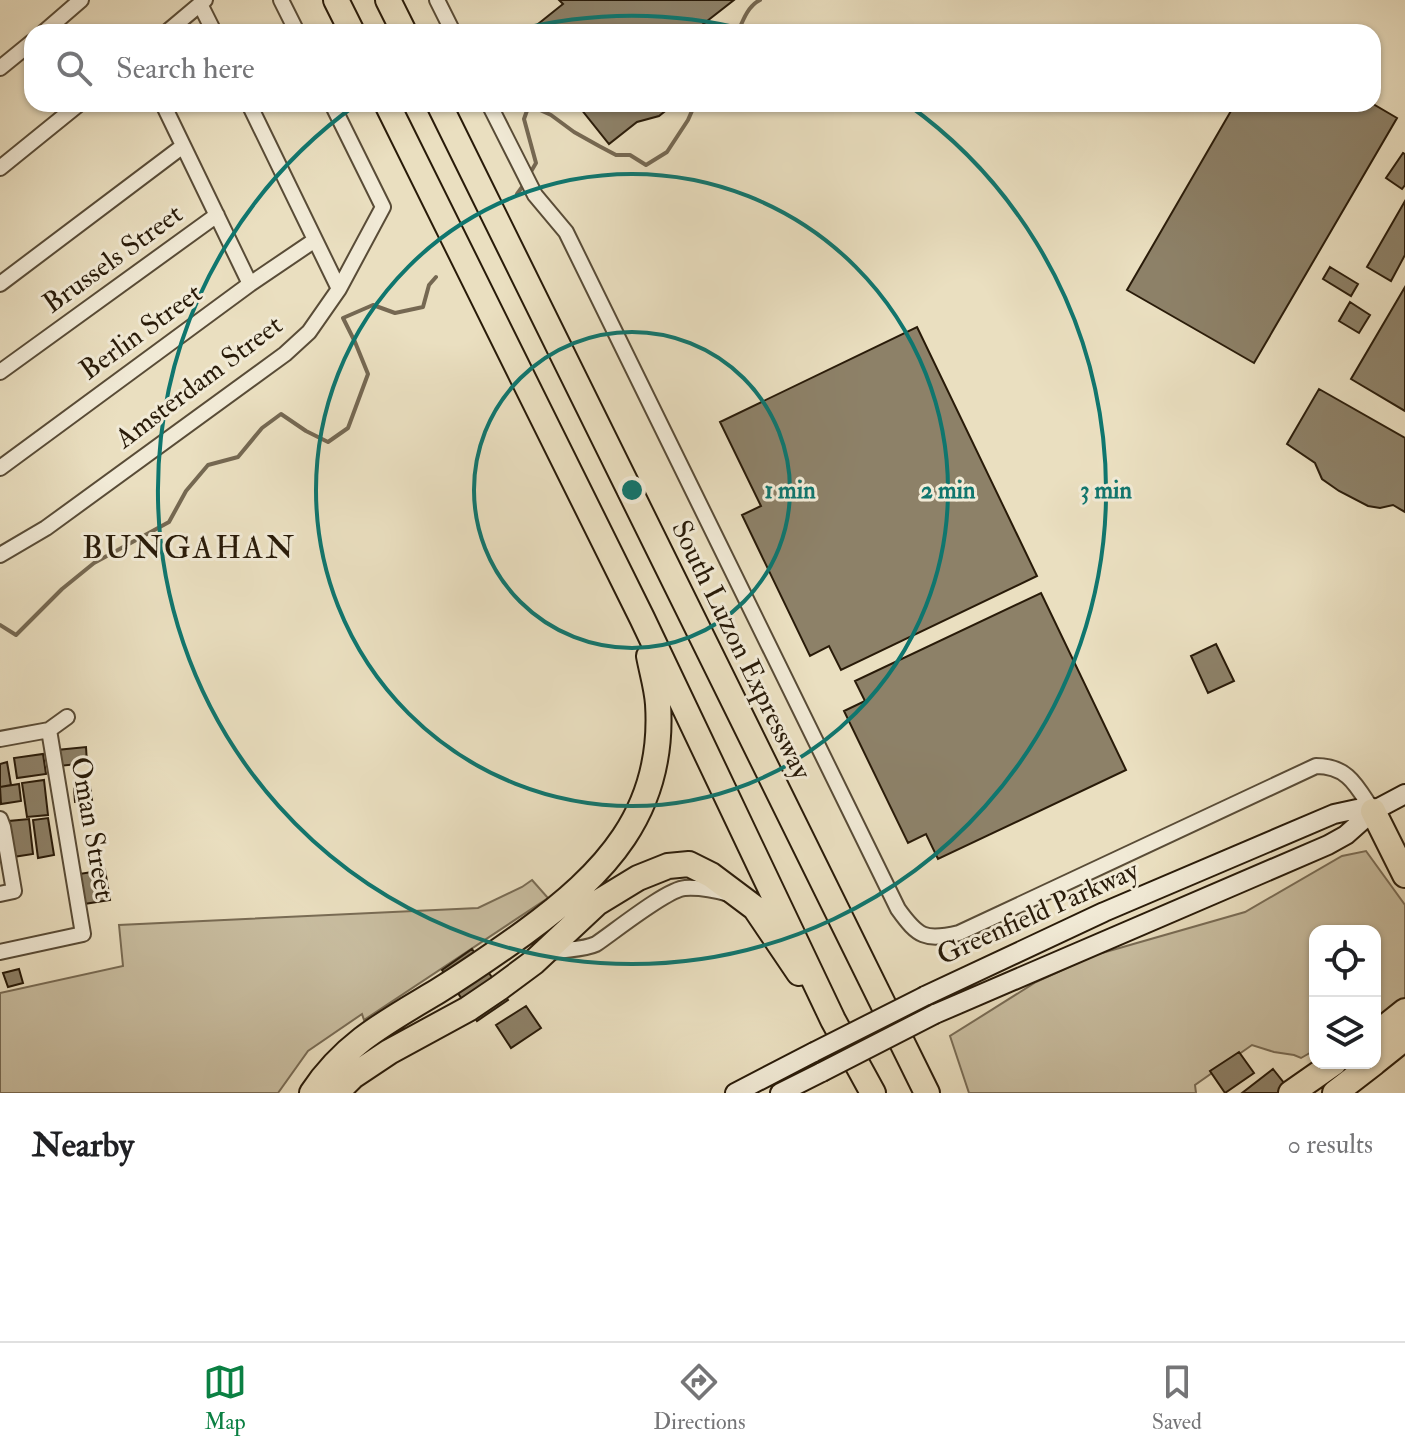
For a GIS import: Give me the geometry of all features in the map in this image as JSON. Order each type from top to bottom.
[{"type":"highway","points":[[336,0],[348,24]]},
{"type":"highway","points":[[388,0],[400,24]]},
{"type":"highway","points":[[391,112],[642,618],[833,1020],[873,1093]]},
{"type":"highway","name":"South Luzon Expressway","points":[[443,112],[927,1093]]},
{"type":"highway","points":[[312,1093],[330,1067],[348,1049],[482,963],[551,913],[588,881],[621,843],[641,807],[657,748],[658,701],[642,618]]},
{"type":"highway","points":[[1373,811],[1405,875]]},
{"type":"highway","points":[[336,1093],[389,1052],[468,1009],[534,962],[597,903],[638,878],[668,866],[689,864],[711,875],[755,908],[833,1020]]},
{"type":"highway","points":[[1381,1030],[1405,1011]]},
{"type":"highway","points":[[1381,1057],[1405,1038]]},
{"type":"highway","points":[[1291,1093],[1325,1069]]},
{"type":"highway","points":[[1335,1093],[1366,1069]]},
{"type":"main road","name":"Greenfield Parkway","points":[[780,1093],[935,1014],[1328,845],[1346,835],[1373,811],[1405,794]]},
{"type":"main road","name":"Greenfield Parkway","points":[[735,1093],[925,996],[1104,912],[1334,814],[1357,809],[1373,811]]},
{"type":"street","points":[[53,24],[81,0]]},
{"type":"street","points":[[281,0],[293,24]]},
{"type":"street","points":[[437,0],[449,24]]},
{"type":"street","points":[[176,24],[202,2],[211,24]]},
{"type":"street","points":[[0,68],[24,48]]},
{"type":"street","points":[[0,168],[69,112]]},
{"type":"street","points":[[167,112],[250,284]]},
{"type":"street","points":[[253,112],[339,289]]},
{"type":"street","name":"Amsterdam Street","points":[[0,555],[46,528],[285,354],[309,332],[339,289],[383,207],[336,112]]},
{"type":"street","points":[[493,112],[535,195],[566,232],[898,909],[923,936],[938,938],[959,933],[1316,766],[1343,771],[1373,811]]},
{"type":"street","points":[[0,284],[183,146]]},
{"type":"street","name":"Brussels Street","points":[[0,372],[217,215]]},
{"type":"street","name":"Berlin Street","points":[[0,468],[250,284],[315,240]]},
{"type":"street","points":[[0,739],[49,730],[67,717]]},
{"type":"street","name":"Oman Street","points":[[0,952],[83,934],[49,730]]},
{"type":"street","points":[[0,819],[14,891],[0,894]]},
{"type":"street","points":[[534,962],[559,950],[587,948],[596,944],[665,896],[683,888],[716,890],[742,897]]},
{"type":"shaded area","points":[[1366,851],[1405,905],[1405,998],[1392,1009],[1381,1014],[1381,925],[1309,925],[1309,1053],[1301,1058],[1252,1045],[1195,1085],[1196,1093],[969,1093],[950,1036],[1036,982],[1095,955],[1245,912],[1342,856]]},
{"type":"shaded area","points":[[532,880],[548,898],[364,1020],[362,1014],[308,1051],[278,1093],[0,1093],[0,993],[123,966],[119,925],[478,908]]},
{"type":"building","points":[[559,0],[734,0],[703,24],[538,24],[563,4]]},
{"type":"building","points":[[1381,109],[1397,118],[1254,363],[1127,290],[1230,112],[1381,112]]},
{"type":"building","points":[[583,112],[664,112],[637,122],[609,144]]},
{"type":"building","points":[[1403,153],[1405,185],[1402,189],[1386,178]]},
{"type":"building","points":[[1405,201],[1405,255],[1391,281],[1367,267]]},
{"type":"building","points":[[1330,267],[1358,284],[1351,296],[1323,279]]},
{"type":"building","points":[[1405,287],[1405,411],[1351,379]]},
{"type":"building","points":[[1350,302],[1370,315],[1359,333],[1339,321]]},
{"type":"building","points":[[917,327],[1037,576],[841,670],[829,646],[810,656],[742,515],[761,506],[720,422]]},
{"type":"building","points":[[1319,389],[1405,438],[1405,512],[1393,505],[1380,508],[1368,506],[1339,491],[1322,479],[1315,463],[1287,444]]},
{"type":"building","points":[[1041,593],[1126,770],[938,859],[926,834],[908,843],[844,711],[865,701],[855,681]]},
{"type":"building","points":[[1216,644],[1234,681],[1208,693],[1191,656]]},
{"type":"building","points":[[86,747],[87,763],[59,766],[57,750]]},
{"type":"building","points":[[43,754],[46,774],[17,778],[14,758]]},
{"type":"building","points":[[7,762],[11,785],[0,787],[0,764]]},
{"type":"building","points":[[44,780],[48,815],[27,817],[22,783]]},
{"type":"building","points":[[19,784],[21,801],[1,804],[0,787]]},
{"type":"building","points":[[90,786],[92,800],[75,802],[74,788]]},
{"type":"building","points":[[48,818],[54,855],[38,858],[33,820]]},
{"type":"building","points":[[29,819],[33,854],[13,857],[9,821]]},
{"type":"building","points":[[105,870],[110,900],[84,904],[79,874]]},
{"type":"building","points":[[472,949],[508,1000],[477,1021],[442,970]]},
{"type":"building","points":[[19,969],[23,983],[8,987],[3,973]]},
{"type":"building","points":[[526,1006],[541,1028],[511,1048],[496,1025]]},
{"type":"building","points":[[1239,1052],[1254,1073],[1225,1093],[1210,1071]]},
{"type":"building","points":[[1273,1069],[1292,1093],[1242,1093]]},
{"type":"waterway","points":[[741,24],[749,10],[760,0]]},
{"type":"waterway","points":[[704,21],[707,24]]},
{"type":"waterway","points":[[526,112],[524,119],[536,163],[529,175]]},
{"type":"waterway","points":[[544,112],[616,155],[630,155],[646,165],[667,152],[692,112]]},
{"type":"waterway","points":[[517,194],[525,183]]},
{"type":"waterway","points":[[0,625],[16,635],[62,589],[94,563],[169,522],[186,491],[208,465],[238,457],[262,428],[281,414],[328,442],[348,428],[368,374],[343,318],[373,305],[395,313],[423,307],[429,285],[436,277]]},
{"type":"district","name":"BUNGAHAN","points":[[189,548]]}]
